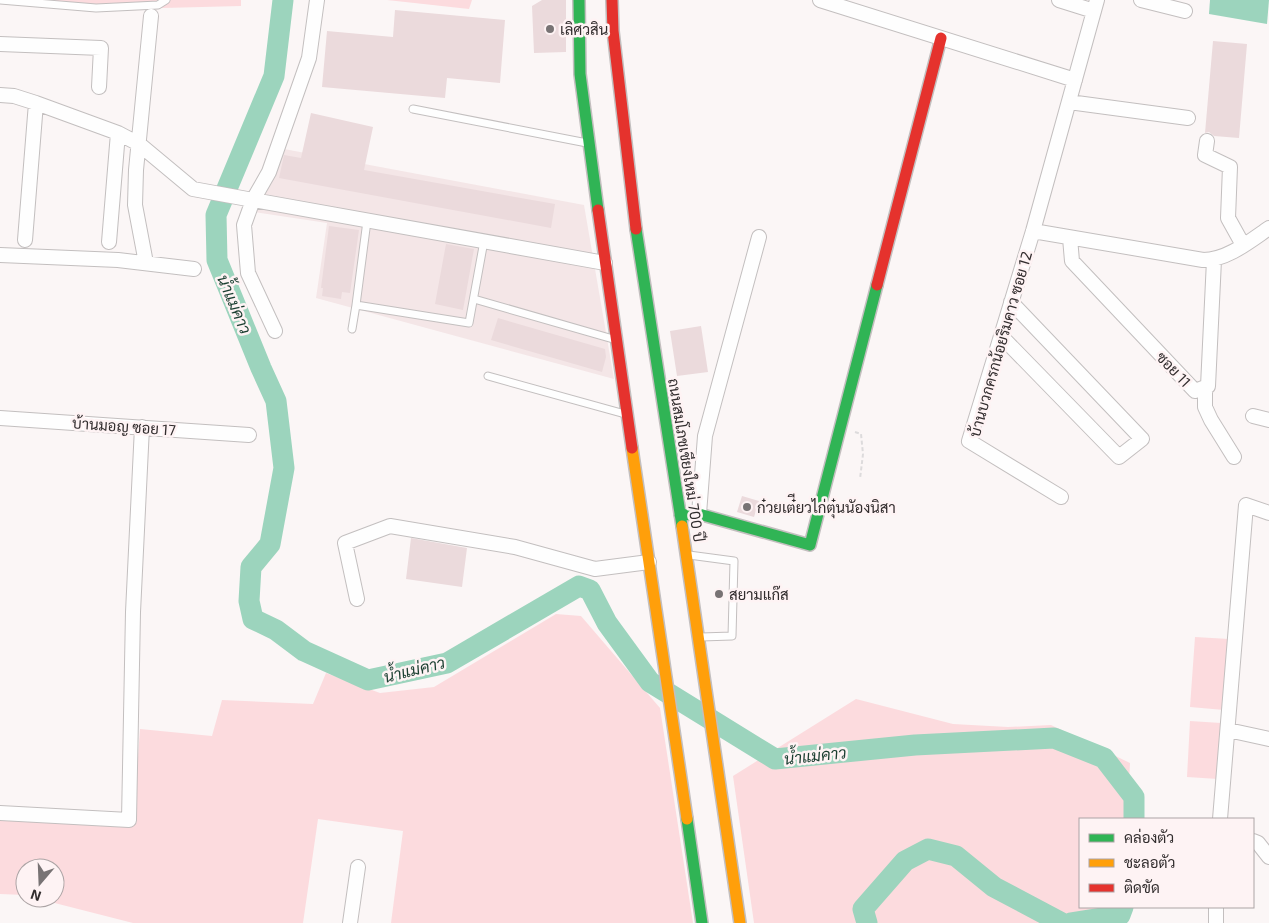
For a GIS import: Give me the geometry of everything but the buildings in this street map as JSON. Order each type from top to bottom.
[{"type":"main road","points":[[579,0],[580,74],[589,144],[702,923]]},
{"type":"main road","name":"ถนนสมโภชเชียงใหม่ 700 ปี","points":[[612,0],[613,31],[636,232],[686,554],[740,923]]},
{"type":"main road","points":[[680,515],[699,514],[810,545],[941,38]]},
{"type":"street","points":[[275,331],[248,273],[244,225],[248,199],[269,172],[309,58],[317,0]]},
{"type":"street","points":[[820,0],[1075,80]]},
{"type":"street","points":[[1059,0],[1095,5]]},
{"type":"street","points":[[1140,0],[1185,11]]},
{"type":"street","name":"บ้านบวกครกน้อยริมคาว ซอย 12","points":[[1061,497],[969,441],[1033,232],[1095,5]]},
{"type":"street","points":[[146,263],[135,205],[139,144],[155,7]]},
{"type":"street","points":[[0,44],[101,48],[99,87]]},
{"type":"street","points":[[0,95],[14,96],[118,132],[139,144],[193,189],[605,263]]},
{"type":"street","points":[[1069,102],[1188,118]]},
{"type":"street","points":[[25,240],[36,103]]},
{"type":"street","points":[[109,242],[118,132]]},
{"type":"street","points":[[1207,140],[1205,155],[1230,167],[1228,218],[1243,245]]},
{"type":"street","points":[[1033,232],[1203,260],[1214,260],[1243,245],[1269,228]]},
{"type":"street","points":[[699,514],[705,436],[759,238]]},
{"type":"street","name":"ซอย 11","points":[[1070,238],[1072,261],[1195,391],[1208,386],[1214,260]]},
{"type":"street","points":[[0,255],[118,260],[194,269]]},
{"type":"street","points":[[1001,336],[1120,457],[1142,439],[1012,302]]},
{"type":"street","points":[[1205,388],[1205,406],[1211,420],[1234,457]]},
{"type":"street","points":[[1253,416],[1269,420]]},
{"type":"street","name":"บ้านมอญ ซอย 17","points":[[0,418],[249,435]]},
{"type":"street","points":[[0,813],[129,820],[133,612],[142,427]]},
{"type":"street","points":[[1220,818],[1246,506],[1269,513]]},
{"type":"street","points":[[357,599],[345,543],[390,526],[515,547],[594,569],[649,562]]},
{"type":"street","points":[[1228,730],[1269,739]]},
{"type":"street","points":[[1254,841],[1258,842],[1269,857]]},
{"type":"street","points":[[350,923],[358,867]]},
{"type":"street","points":[[1216,908],[1216,923]]},
{"type":"lane","points":[[0,0],[96,8],[155,7],[166,0]]},
{"type":"lane","points":[[413,109],[589,144]]},
{"type":"lane","points":[[352,329],[367,221]]},
{"type":"lane","points":[[356,305],[470,323],[484,241]]},
{"type":"lane","points":[[474,299],[616,339]]},
{"type":"lane","points":[[488,376],[628,415]]},
{"type":"lane","points":[[686,554],[734,561],[732,636],[698,637]]},
{"type":"path","points":[[840,428],[861,434],[863,454],[860,479]]},
{"type":"shaded area","points":[[0,0],[241,0],[241,6],[163,8]]},
{"type":"shaded area","points":[[387,0],[472,0],[469,9]]},
{"type":"shaded area","points":[[1210,0],[1269,0],[1267,24],[1209,14]]},
{"type":"shaded area","points":[[284,149],[584,205],[614,379],[316,298],[327,223],[254,212]]},
{"type":"shaded area","points":[[556,614],[581,616],[660,708],[693,923],[391,923],[403,831],[318,819],[303,923],[133,923],[65,906],[65,858],[15,858],[15,895],[0,894],[0,818],[133,826],[140,729],[212,736],[222,700],[313,704],[326,673],[380,693],[434,687]]},
{"type":"shaded area","points":[[1195,637],[1229,639],[1224,710],[1190,707]]},
{"type":"shaded area","points":[[856,699],[953,724],[1008,727],[1051,725],[1130,763],[1127,818],[1079,818],[1079,908],[1123,908],[1123,923],[754,923],[733,776]]},
{"type":"shaded area","points":[[1190,721],[1221,723],[1218,779],[1187,777]]},
{"type":"waterway","name":"น้ำแม่คาว","points":[[283,0],[274,76],[216,215],[217,260],[276,401],[284,468],[270,544],[251,567],[249,601],[253,619],[276,630],[304,651],[368,680],[447,663],[579,586],[590,590],[607,623],[650,682],[775,759],[915,745],[1054,738],[1104,758],[1134,797],[1134,818]]},
{"type":"waterway","name":"น้ำแม่คาว","points":[[867,923],[863,909],[905,861],[928,849],[956,856],[994,887],[1062,923]]},
{"type":"waterway","name":"น้ำแม่คาว","points":[[1070,923],[1120,915],[1123,908]]},
{"type":"traffic: fast","points":[[579,0],[580,74],[598,210]]},
{"type":"traffic: fast","points":[[636,229],[682,526]]},
{"type":"traffic: fast","points":[[680,515],[699,514],[810,545],[877,285]]},
{"type":"traffic: fast","points":[[687,819],[702,923]]},
{"type":"traffic: slow","points":[[632,448],[687,819]]},
{"type":"traffic: slow","points":[[682,526],[740,923]]},
{"type":"traffic: jam","points":[[612,0],[613,31],[636,229]]},
{"type":"traffic: jam","points":[[877,285],[941,38]]},
{"type":"traffic: jam","points":[[598,210],[632,448]]},
{"type":"place","name":"เลิศวสิน","points":[[550,29]]},
{"type":"place","name":"ก๋วยเต๋ียวไก่ตุ๋นนัองนิสา","points":[[747,507]]},
{"type":"place","name":"สยามแก๊ส","points":[[719,594]]}]
